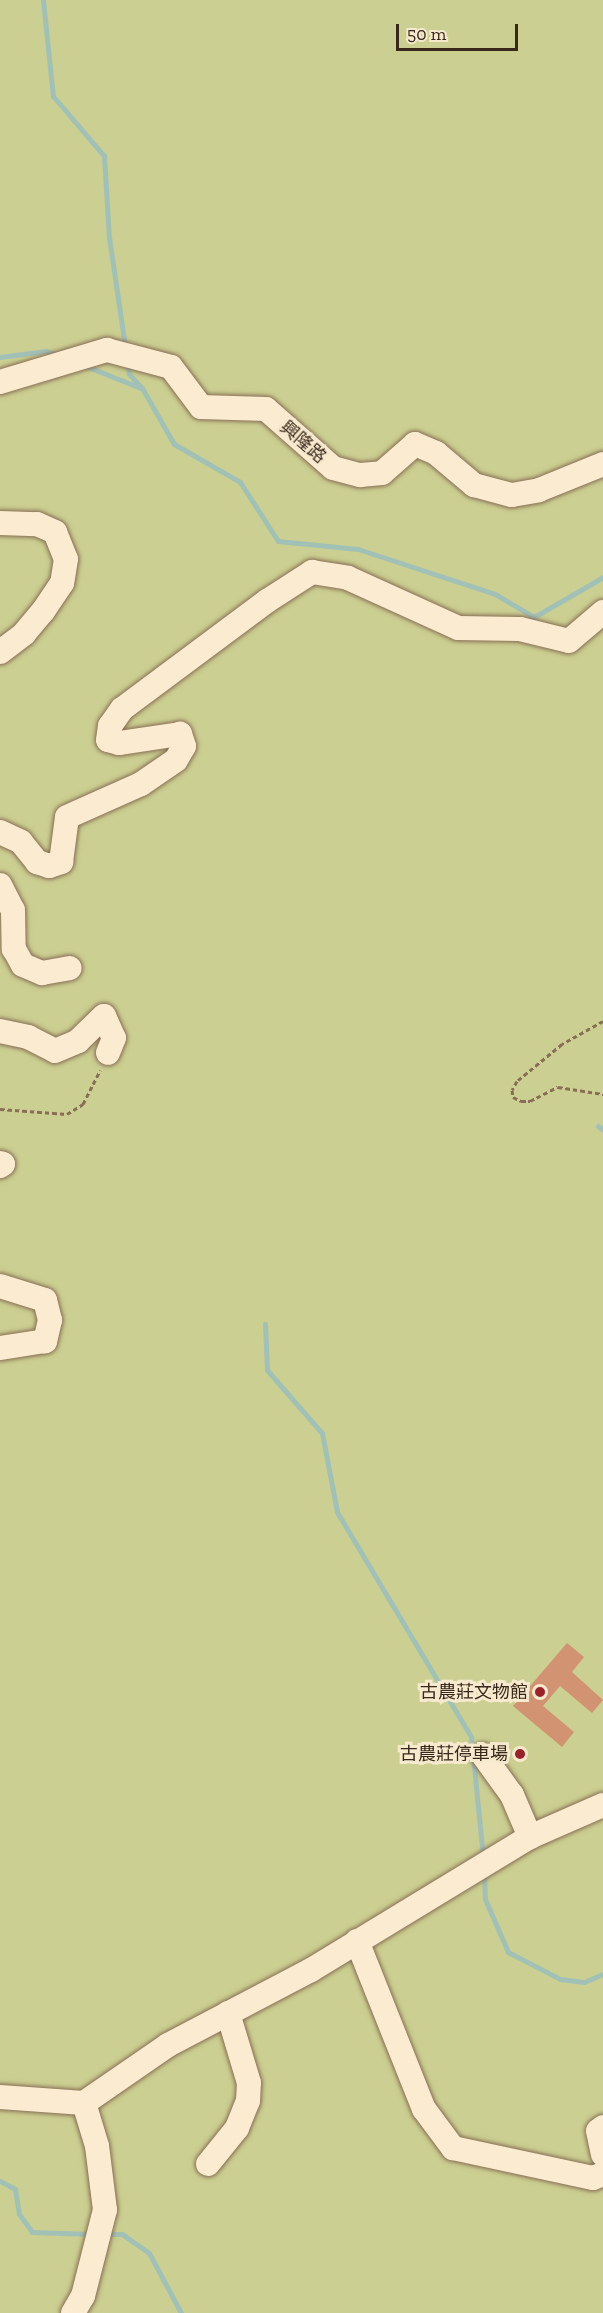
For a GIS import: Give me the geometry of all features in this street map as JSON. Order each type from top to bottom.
[{"type":"street","name":"興隆路","points":[[0,382],[107,350],[138,355],[171,367],[201,407],[266,409],[333,468],[360,475],[382,473],[415,444],[436,453],[474,485],[512,495],[539,490],[603,464]]},
{"type":"street","points":[[0,523],[37,524],[55,532],[66,560],[63,583],[43,611],[24,634],[0,652]]},
{"type":"street","points":[[0,832],[21,842],[37,862],[49,866],[61,862],[67,816],[141,784],[176,759],[184,746],[180,734],[119,743],[108,740],[110,726],[122,709],[267,601],[312,572],[348,578],[458,628],[520,628],[569,641],[603,612]]},
{"type":"street","points":[[0,885],[13,910],[14,949],[23,965],[42,973],[69,968]]},
{"type":"street","points":[[0,1031],[27,1037],[55,1050],[78,1041],[104,1016],[114,1038],[108,1053]]},
{"type":"street","points":[[0,1286],[45,1300],[50,1320],[45,1341],[0,1348]]},
{"type":"street","points":[[483,1755],[513,1795],[530,1837]]},
{"type":"street","points":[[0,2097],[84,2103],[168,2045],[357,1941],[530,1837],[603,1805]]},
{"type":"street","points":[[357,1941],[424,2109],[453,2148],[592,2178],[603,2174]]},
{"type":"street","points":[[208,2164],[237,2128],[248,2101],[249,2083],[228,2013]]},
{"type":"street","points":[[73,2313],[83,2296],[105,2210],[98,2146],[84,2103]]},
{"type":"street","points":[[603,2127],[598,2131],[603,2154]]},
{"type":"path","points":[[603,1021],[562,1044],[517,1081],[512,1090],[513,1097],[521,1101],[530,1101],[558,1087],[603,1094]]},
{"type":"path","points":[[0,1109],[67,1114],[83,1104],[108,1053]]},
{"type":"green space","points":[[0,0],[603,0],[603,2313],[0,2313]]},
{"type":"building","name":"古農莊文物館","points":[[567,1643],[584,1657],[572,1672],[603,1700],[592,1713],[560,1686],[543,1706],[574,1732],[562,1747],[513,1706]]},
{"type":"waterway","points":[[43,0],[53,96],[104,156],[109,237],[125,347]]},
{"type":"waterway","points":[[0,357],[46,351],[57,355]]},
{"type":"waterway","points":[[127,362],[129,374],[142,388],[174,444],[240,482],[278,541],[358,549],[495,594],[534,617],[603,577]]},
{"type":"waterway","points":[[83,365],[141,388]]},
{"type":"waterway","points":[[598,1126],[603,1130]]},
{"type":"waterway","points":[[265,1324],[267,1370],[322,1433],[337,1512],[471,1737],[483,1857]]},
{"type":"waterway","points":[[484,1872],[485,1899],[508,1952],[560,1979],[584,1982],[603,1974]]},
{"type":"waterway","points":[[0,2181],[15,2189],[19,2214],[32,2232],[92,2234]]},
{"type":"waterway","points":[[104,2234],[122,2234],[149,2253],[181,2313]]},
{"type":"place","name":"古農莊文物館","points":[[540,1692]]},
{"type":"place","name":"古農莊停車場","points":[[520,1754]]}]
